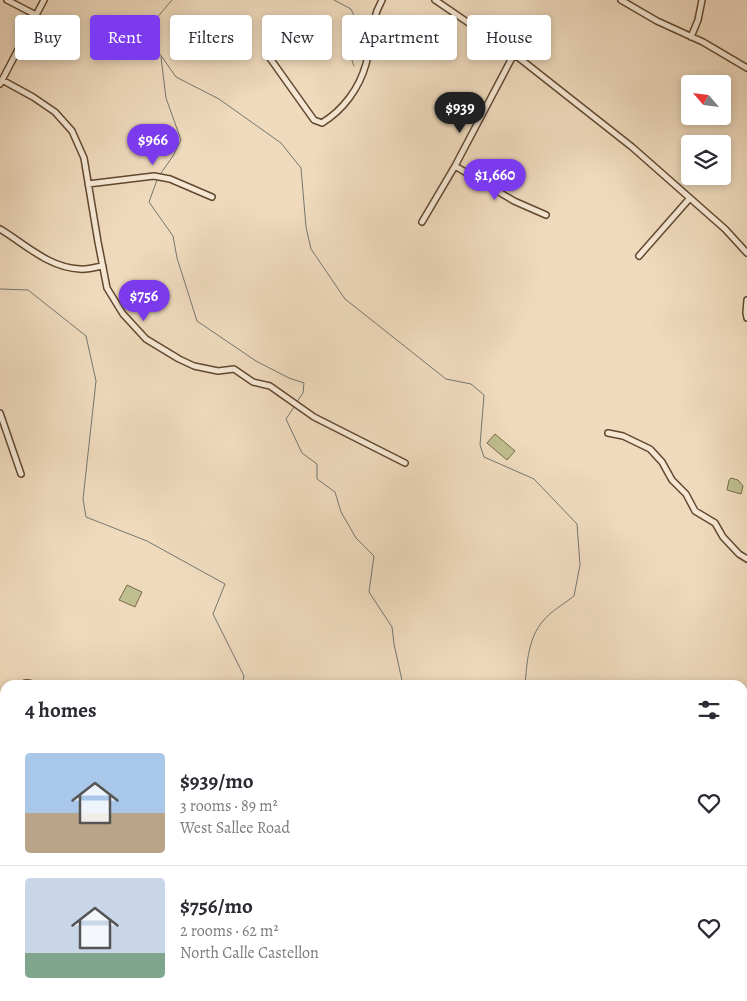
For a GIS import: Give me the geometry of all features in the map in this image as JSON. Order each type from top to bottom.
[{"type":"street","points":[[7,0],[36,15],[44,0]]},
{"type":"street","points":[[271,60],[314,120],[322,123],[345,104],[361,77],[366,64],[376,14],[382,0]]},
{"type":"street","points":[[435,0],[467,22]]},
{"type":"street","points":[[621,0],[657,21],[703,42],[747,68]]},
{"type":"street","points":[[691,37],[698,20],[702,0]]},
{"type":"street","points":[[15,55],[1,82],[33,97],[55,112],[72,131],[84,158],[107,288],[123,314],[146,339],[194,366],[218,371],[234,370],[253,382],[270,386],[314,417],[405,463]]},
{"type":"street","points":[[422,222],[455,166],[511,60]]},
{"type":"street","points":[[522,60],[632,147],[725,230],[747,253]]},
{"type":"street","points":[[455,166],[514,202],[546,215]]},
{"type":"street","points":[[88,184],[154,176],[170,179],[212,197]]},
{"type":"street","points":[[639,256],[690,198]]},
{"type":"street","points":[[0,229],[46,259],[64,266],[81,270],[103,266]]},
{"type":"street","points":[[747,300],[747,318]]},
{"type":"street","points":[[0,413],[20,474]]},
{"type":"street","points":[[608,434],[623,436],[650,449],[662,462],[672,480],[686,494],[695,511],[715,523],[739,554],[747,559]]},
{"type":"green space","points":[[495,434],[515,451],[507,460],[487,443]]},
{"type":"green space","points":[[731,478],[738,480],[743,486],[741,494],[727,490]]},
{"type":"green space","points":[[127,585],[142,592],[135,607],[119,600]]},
{"type":"waterway","points":[[172,0],[155,20],[148,37],[176,77],[219,99],[281,143],[301,168],[306,227],[311,249],[345,299],[446,379],[471,384],[484,395],[480,445],[484,457],[534,479],[577,524],[580,565],[574,596],[550,614],[538,628],[529,651],[526,680]]},
{"type":"waterway","points":[[334,0],[351,9],[361,31],[349,52],[354,66]]},
{"type":"waterway","points":[[159,176],[173,156],[181,140],[166,98],[161,57]]},
{"type":"waterway","points":[[157,180],[149,202],[173,236],[177,258],[197,321],[256,361],[289,378],[304,383],[303,393],[296,403]]},
{"type":"waterway","points":[[0,289],[28,290],[86,336],[96,381],[83,499],[86,517],[147,541],[225,584],[213,614],[244,676],[243,680]]},
{"type":"waterway","points":[[294,407],[286,419],[302,453],[317,464],[317,479],[335,492],[341,512],[356,538],[374,556],[369,592],[392,627],[402,680]]}]
